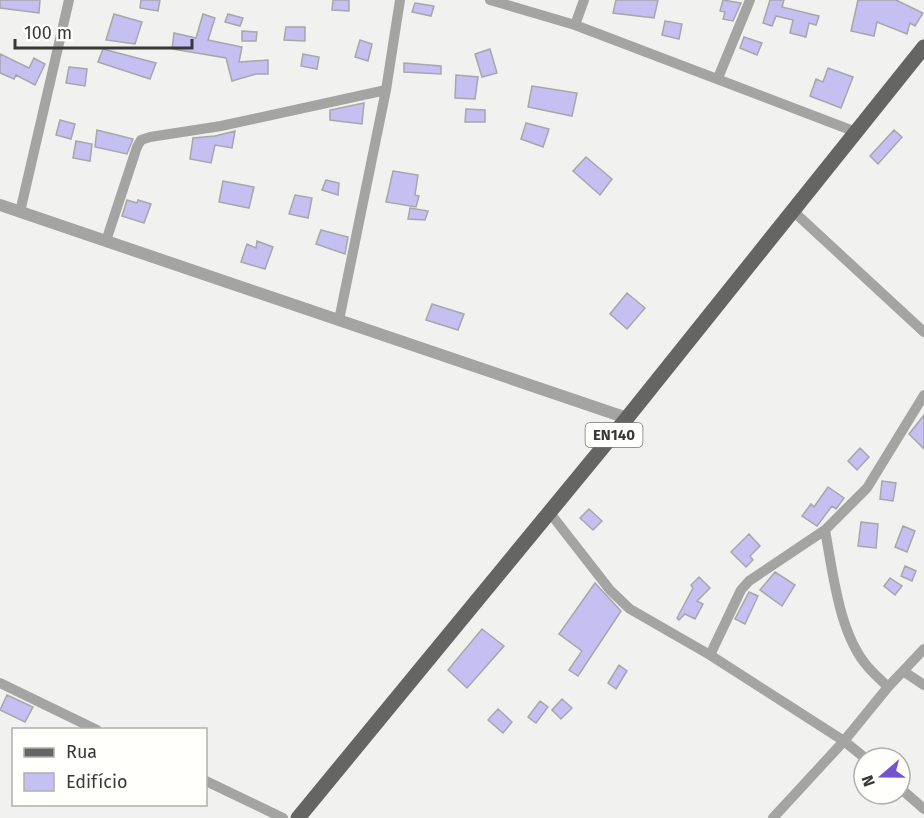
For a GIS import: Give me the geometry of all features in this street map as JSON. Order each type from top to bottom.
[{"type":"main road","name":"EN140","points":[[298,818],[550,513],[924,47]]},
{"type":"street","points":[[20,212],[69,0]]},
{"type":"street","points":[[339,320],[386,90],[400,0]]},
{"type":"street","points":[[490,0],[575,25],[856,132]]},
{"type":"street","points":[[575,25],[584,0]]},
{"type":"street","points":[[718,78],[750,0]]},
{"type":"street","points":[[106,241],[141,140],[386,90]]},
{"type":"street","points":[[0,205],[627,418]]},
{"type":"street","points":[[793,211],[924,332]]},
{"type":"street","points":[[710,655],[741,590],[749,581],[825,530],[867,488],[924,395]]},
{"type":"street","points":[[550,513],[610,590],[630,609],[710,655],[852,747]]},
{"type":"street","points":[[825,530],[838,598],[847,628],[867,666],[888,687]]},
{"type":"street","points":[[773,818],[924,649]]},
{"type":"street","points":[[903,671],[924,685]]},
{"type":"street","points":[[0,683],[95,728]]},
{"type":"street","points":[[207,781],[283,818]]},
{"type":"street","points":[[912,798],[924,809]]},
{"type":"building","points":[[0,0],[40,0],[39,13],[0,8]]},
{"type":"building","points":[[141,0],[160,0],[158,11],[140,8]]},
{"type":"building","points":[[333,0],[349,0],[349,11],[332,10]]},
{"type":"building","points":[[616,0],[658,0],[654,18],[613,13]]},
{"type":"building","points":[[723,0],[741,3],[733,21],[723,19],[725,12],[720,11]]},
{"type":"building","points":[[770,0],[784,0],[782,7],[819,16],[816,25],[809,23],[806,37],[790,33],[793,20],[776,16],[772,26],[763,23]]},
{"type":"building","points":[[858,0],[896,0],[923,13],[915,26],[910,23],[907,34],[877,22],[874,36],[851,31]]},
{"type":"building","points":[[415,3],[434,6],[431,16],[412,12]]},
{"type":"building","points":[[114,14],[142,22],[135,44],[106,40]]},
{"type":"building","points":[[203,14],[215,18],[208,40],[242,47],[239,62],[268,60],[268,74],[256,74],[232,81],[226,58],[172,49],[174,33],[196,38]]},
{"type":"building","points":[[228,14],[243,18],[240,26],[225,22]]},
{"type":"building","points":[[665,21],[682,24],[679,39],[662,35]]},
{"type":"building","points":[[286,27],[305,27],[305,41],[284,40]]},
{"type":"building","points":[[242,31],[257,32],[256,41],[242,41]]},
{"type":"building","points":[[744,37],[762,43],[757,55],[740,48]]},
{"type":"building","points":[[360,40],[372,44],[368,61],[355,57]]},
{"type":"building","points":[[103,49],[156,63],[150,79],[98,62]]},
{"type":"building","points":[[490,49],[497,73],[482,77],[475,54]]},
{"type":"building","points":[[0,54],[29,68],[34,58],[45,64],[35,85],[16,75],[14,79],[0,73]]},
{"type":"building","points":[[303,54],[319,57],[317,69],[301,66]]},
{"type":"building","points":[[404,63],[441,66],[441,74],[404,72]]},
{"type":"building","points":[[69,67],[87,69],[85,86],[66,83]]},
{"type":"building","points":[[828,68],[853,77],[841,108],[810,96],[816,79],[823,82]]},
{"type":"building","points":[[456,75],[478,77],[475,99],[455,98]]},
{"type":"building","points":[[532,86],[577,93],[572,116],[528,107]]},
{"type":"building","points":[[364,103],[362,124],[330,120],[330,110]]},
{"type":"building","points":[[466,109],[485,110],[485,122],[465,122]]},
{"type":"building","points":[[60,120],[75,124],[71,139],[56,135]]},
{"type":"building","points":[[526,123],[549,129],[543,147],[521,139]]},
{"type":"building","points":[[97,130],[133,139],[127,154],[95,147]]},
{"type":"building","points":[[894,130],[902,137],[878,164],[870,156]]},
{"type":"building","points":[[235,131],[232,148],[215,145],[211,163],[190,159],[193,138]]},
{"type":"building","points":[[76,141],[92,144],[90,161],[73,158]]},
{"type":"building","points":[[586,157],[612,179],[600,195],[573,171]]},
{"type":"building","points":[[393,171],[418,175],[415,195],[419,196],[416,207],[386,202]]},
{"type":"building","points":[[326,180],[339,183],[338,195],[322,190]]},
{"type":"building","points":[[223,181],[254,187],[249,208],[219,202]]},
{"type":"building","points":[[295,195],[312,198],[308,218],[289,214]]},
{"type":"building","points":[[127,200],[137,203],[138,200],[151,204],[144,223],[122,216]]},
{"type":"building","points":[[410,208],[428,211],[425,220],[408,219]]},
{"type":"building","points":[[321,230],[348,237],[345,254],[316,244]]},
{"type":"building","points":[[257,241],[273,247],[265,269],[241,262],[247,244],[256,248]]},
{"type":"building","points":[[627,293],[645,308],[627,329],[610,314]]},
{"type":"building","points":[[432,304],[464,314],[458,330],[426,320]]},
{"type":"building","points":[[924,415],[924,449],[909,434]]},
{"type":"building","points":[[860,448],[869,457],[857,470],[848,461]]},
{"type":"building","points":[[882,481],[896,483],[893,501],[880,499]]},
{"type":"building","points":[[828,487],[844,498],[836,509],[832,506],[817,526],[802,516],[811,504],[814,507]]},
{"type":"building","points":[[589,509],[602,521],[593,530],[580,518]]},
{"type":"building","points":[[861,522],[878,524],[876,548],[858,546]]},
{"type":"building","points":[[903,526],[915,531],[907,552],[895,547]]},
{"type":"building","points":[[749,534],[760,546],[750,556],[753,560],[746,567],[731,552]]},
{"type":"building","points":[[905,566],[916,571],[912,581],[901,576]]},
{"type":"building","points":[[775,572],[795,585],[782,606],[760,590]]},
{"type":"building","points":[[699,577],[710,588],[697,601],[703,604],[695,619],[685,614],[679,620],[677,618],[693,588],[691,585]]},
{"type":"building","points":[[890,578],[902,586],[895,595],[884,586]]},
{"type":"building","points":[[595,583],[621,611],[578,676],[569,670],[582,651],[559,634]]},
{"type":"building","points":[[749,592],[758,596],[745,624],[735,619]]},
{"type":"building","points":[[482,629],[504,646],[467,688],[448,670]]},
{"type":"building","points":[[619,665],[627,671],[616,689],[608,683]]},
{"type":"building","points":[[7,695],[33,707],[25,722],[0,710]]},
{"type":"building","points":[[562,699],[572,708],[561,719],[552,710]]},
{"type":"building","points":[[540,701],[548,707],[536,723],[528,717]]},
{"type":"building","points":[[498,709],[512,722],[503,733],[488,720]]}]
